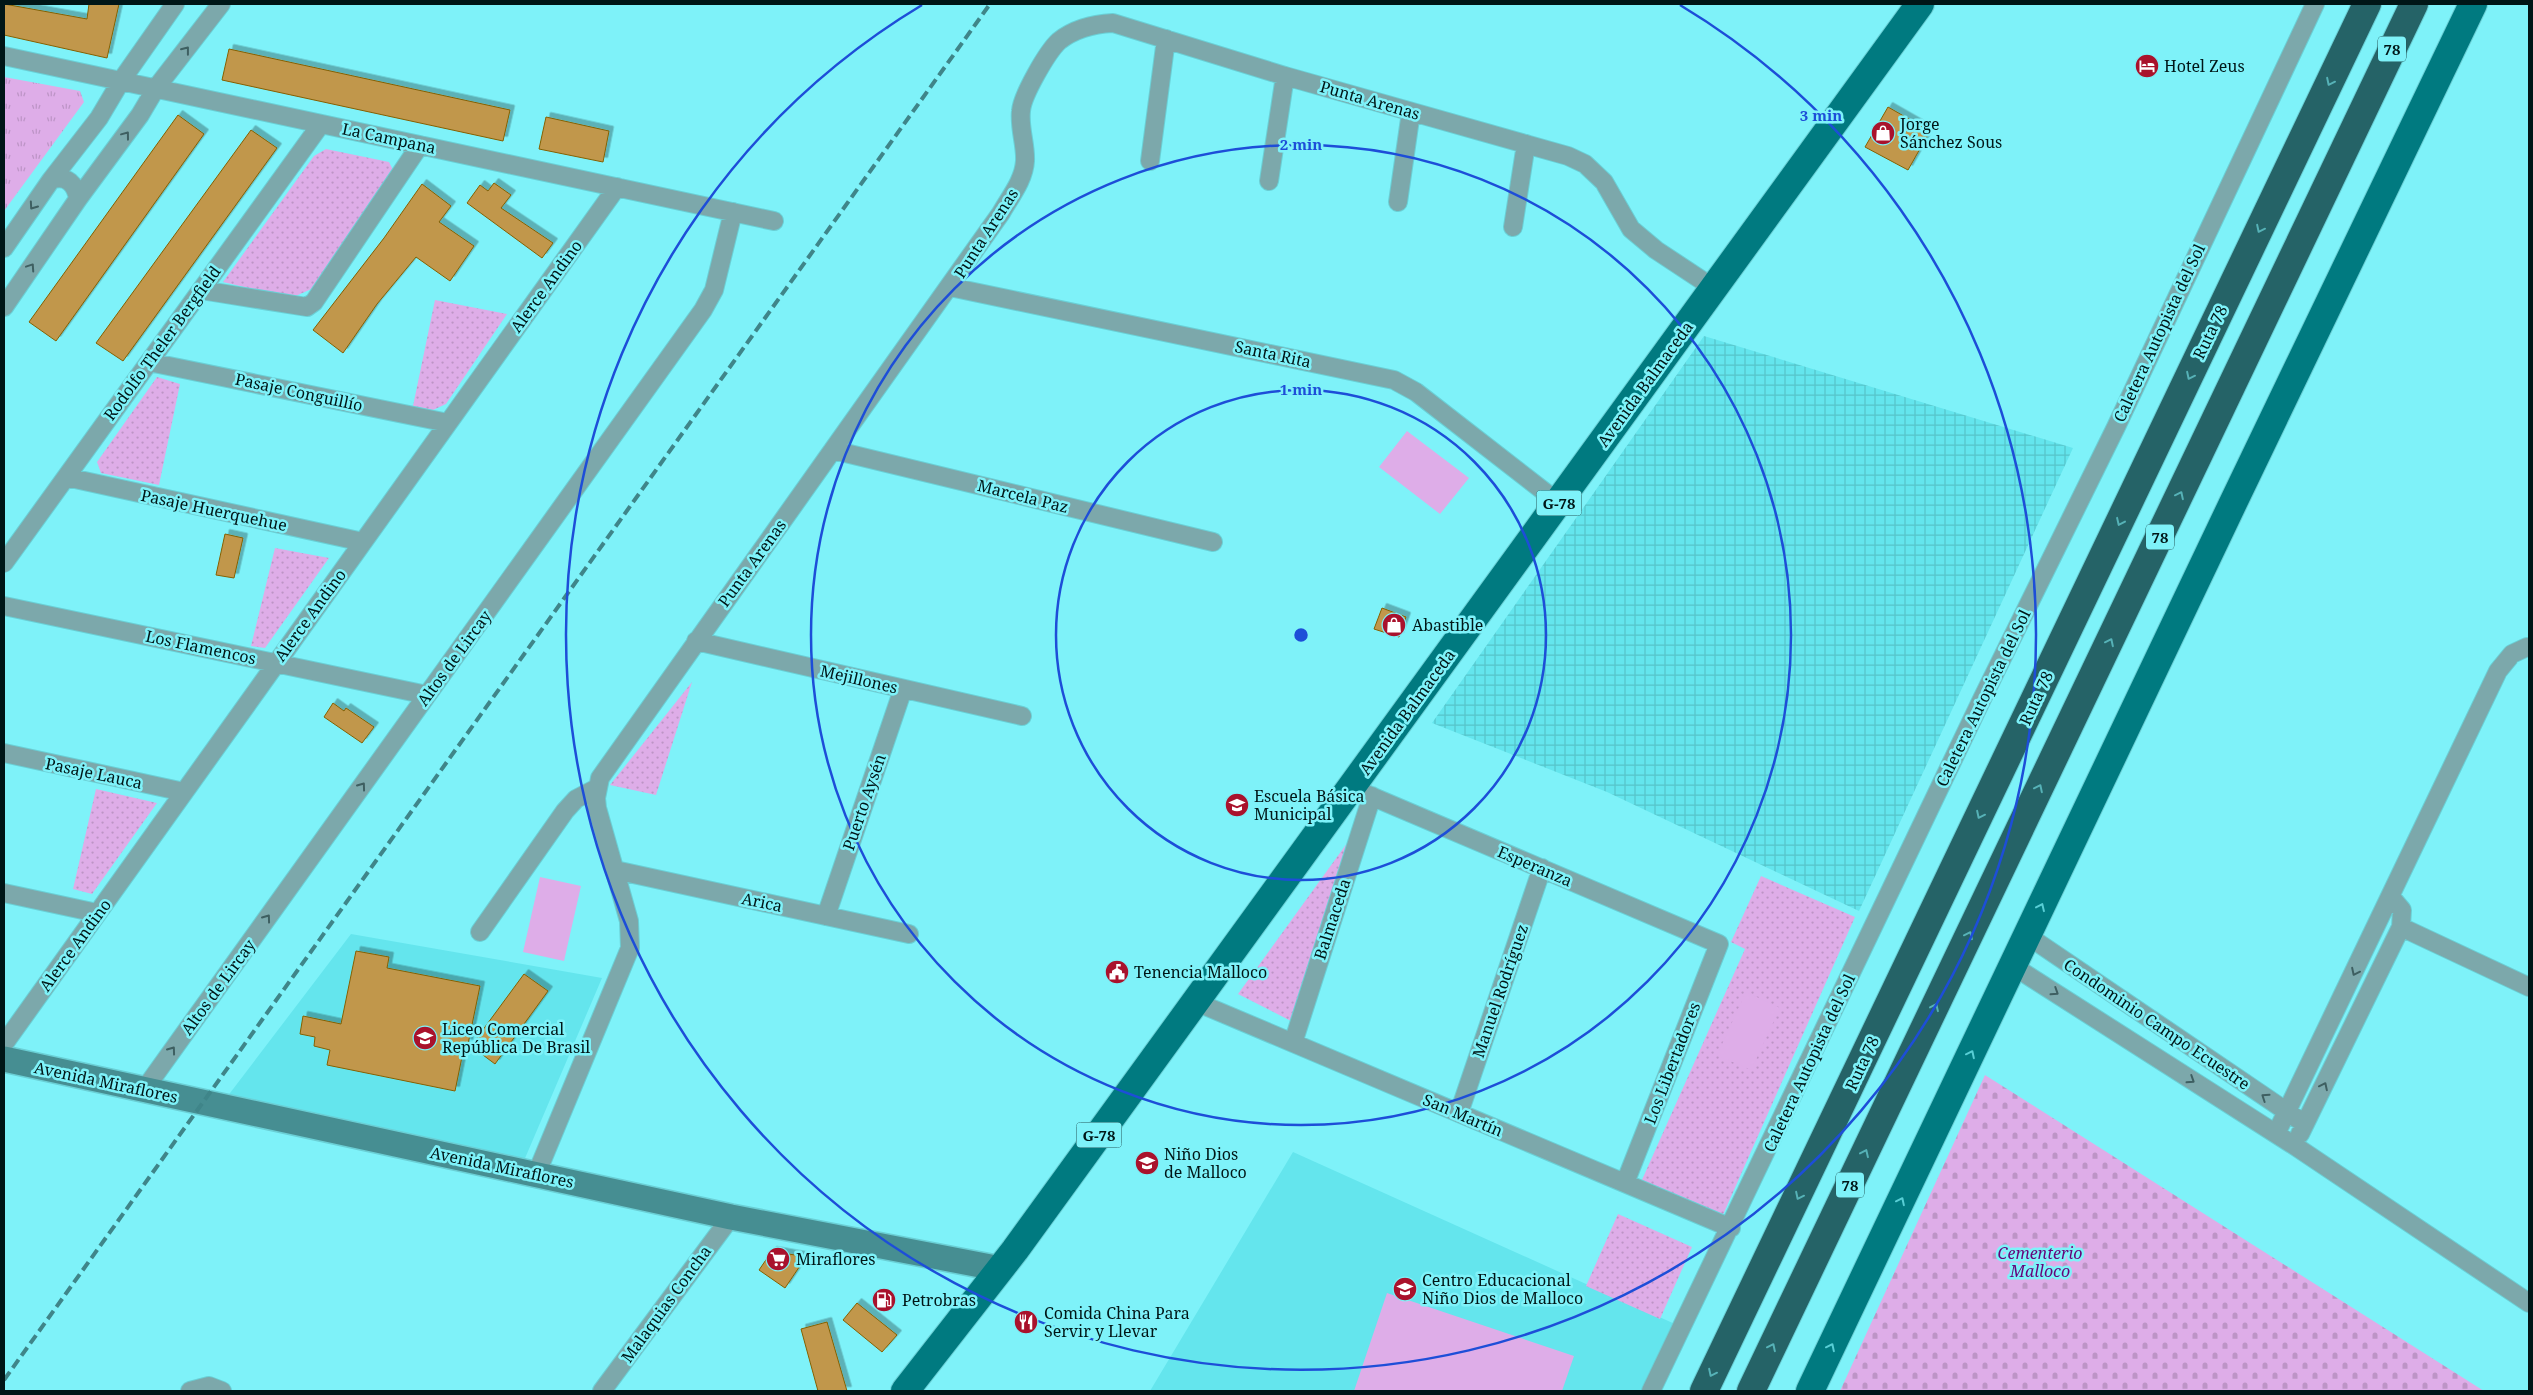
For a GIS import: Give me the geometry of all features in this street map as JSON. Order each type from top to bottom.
[{"type":"highway","points":[[2351,38],[2362,4]]},
{"type":"highway","name":"Ruta 78","points":[[1704,1391],[2367,4]]},
{"type":"highway","name":"78","points":[[1751,1391],[2414,4]]},
{"type":"highway","points":[[2370,95],[2428,4]]},
{"type":"main road","name":"Avenida Balmaceda","points":[[906,1391],[1002,1269],[1196,1002],[1362,792],[1559,503],[1920,4]]},
{"type":"main road","points":[[1810,1391],[2014,966],[2233,502],[2473,4]]},
{"type":"main road","name":"Avenida Miraflores","points":[[4,1059],[731,1217],[1002,1269]]},
{"type":"street","points":[[4,248],[51,180],[99,118],[121,81],[175,4]]},
{"type":"street","points":[[4,307],[78,199],[140,115],[156,88],[221,4]]},
{"type":"street","name":"Caletera Autopista del Sol","points":[[1651,1391],[1731,1228],[1978,708],[2120,418],[2315,4]]},
{"type":"street","name":"Punta Arenas","points":[[536,1175],[630,948],[629,921],[597,808],[597,788],[604,769],[950,288],[1018,186],[1025,161],[1021,136],[1021,110],[1030,85],[1059,42],[1090,25],[1113,22],[1285,76],[1568,156],[1585,164],[1604,182],[1631,229],[1656,250],[1715,289]]},
{"type":"street","points":[[1150,162],[1166,39]]},
{"type":"street","name":"La Campana","points":[[4,56],[774,221]]},
{"type":"street","points":[[1269,181],[1285,76]]},
{"type":"street","points":[[1398,202],[1411,112]]},
{"type":"street","name":"Rodolfo Theler Bergfield","points":[[4,563],[321,124]]},
{"type":"street","points":[[1513,227],[1526,144]]},
{"type":"street","points":[[201,290],[307,307],[314,302],[420,145]]},
{"type":"street","points":[[51,180],[60,178],[70,182],[75,187],[78,199]]},
{"type":"street","name":"Alerce Andino","points":[[4,1044],[618,187]]},
{"type":"street","name":"Altos de Lircay","points":[[144,1090],[708,304],[714,290],[733,212]]},
{"type":"street","name":"Santa Rita","points":[[950,288],[1394,380],[1416,392],[1559,503]]},
{"type":"street","name":"Pasaje Conguillío","points":[[149,362],[448,423]]},
{"type":"street","name":"Marcela Paz","points":[[834,450],[1213,542]]},
{"type":"street","name":"Pasaje Huerquehue","points":[[66,477],[363,542]]},
{"type":"street","name":"Los Flamencos","points":[[4,606],[427,695]]},
{"type":"street","name":"Mejillones","points":[[696,642],[1022,716]]},
{"type":"street","points":[[2276,1134],[2498,671],[2512,654],[2527,646]]},
{"type":"street","name":"Puerto Aysén","points":[[826,916],[903,689]]},
{"type":"street","name":"Pasaje Lauca","points":[[4,753],[184,792]]},
{"type":"street","points":[[480,932],[565,811],[576,799],[597,788]]},
{"type":"street","name":"Esperanza","points":[[1362,792],[1719,944]]},
{"type":"street","name":"Balmaceda","points":[[1293,1043],[1362,792]]},
{"type":"street","name":"Manuel Rodríguez","points":[[1459,1113],[1542,868]]},
{"type":"street","name":"Arica","points":[[615,870],[909,934]]},
{"type":"street","points":[[4,893],[97,913]]},
{"type":"street","points":[[2295,1146],[2401,928],[2402,910],[2391,897]]},
{"type":"street","points":[[2401,928],[2529,987]]},
{"type":"street","name":"Condominio Campo Ecuestre","points":[[2028,936],[2305,1124]]},
{"type":"street","points":[[2371,938],[2390,950]]},
{"type":"street","name":"Los Libertadores","points":[[1625,1183],[1719,944]]},
{"type":"street","name":"Condominio Campo Ecuestre","points":[[2014,966],[2295,1146],[2529,1303]]},
{"type":"street","name":"San Martín","points":[[1196,1002],[1731,1228]]},
{"type":"street","name":"Malaquias Concha","points":[[602,1391],[731,1217]]},
{"type":"street","points":[[196,1389],[209,1386],[222,1391]]},
{"type":"shaded area","points":[[1704,336],[2073,448],[1859,911],[1607,792],[1432,723]]},
{"type":"shaded area","name":"Liceo Comercial República De Brasil","points":[[351,934],[602,978],[523,1163],[227,1097]]},
{"type":"shaded area","name":"Centro Educacional Niño Dios de Malloco","points":[[1293,1152],[1686,1329],[1655,1391],[1150,1391]]},
{"type":"green space","points":[[4,77],[80,91],[84,102],[4,211]]},
{"type":"green space","points":[[326,149],[389,162],[395,174],[316,287],[291,298],[223,282],[314,156]]},
{"type":"green space","points":[[435,300],[507,314],[446,404],[433,410],[413,406]]},
{"type":"green space","points":[[157,377],[180,384],[159,485],[101,473],[97,462]]},
{"type":"green space","points":[[1407,431],[1469,478],[1440,514],[1379,467]]},
{"type":"green space","points":[[275,548],[329,558],[265,648],[251,646]]},
{"type":"green space","points":[[692,682],[656,795],[610,785]]},
{"type":"green space","points":[[96,789],[157,803],[92,894],[73,889]]},
{"type":"green space","points":[[1350,839],[1291,1021],[1238,994]]},
{"type":"green space","points":[[1761,876],[1855,917],[1722,1217],[1641,1182],[1745,949],[1731,942]]},
{"type":"green space","points":[[540,877],[581,886],[564,961],[523,952]]},
{"type":"green space","points":[[1746,992],[1780,1008],[1751,1070],[1717,1055]]},
{"type":"green space","name":"Cementerio Malloco","points":[[1985,1075],[2484,1391],[1840,1391]]},
{"type":"green space","points":[[1618,1214],[1692,1247],[1660,1319],[1586,1286]]},
{"type":"green space","points":[[1387,1293],[1574,1356],[1562,1391],[1354,1391]]},
{"type":"building","points":[[4,4],[87,19],[89,4],[119,4],[107,58],[4,35]]},
{"type":"building","points":[[229,49],[510,110],[503,141],[222,80]]},
{"type":"building","points":[[1888,107],[1930,131],[1908,170],[1865,147]]},
{"type":"building","points":[[178,115],[204,134],[56,341],[29,322]]},
{"type":"building","points":[[546,117],[609,131],[603,162],[539,149]]},
{"type":"building","points":[[251,130],[277,148],[123,361],[96,343]]},
{"type":"building","points":[[494,183],[511,195],[501,208],[553,243],[542,258],[467,203],[480,185],[488,191]]},
{"type":"building","points":[[422,184],[451,206],[439,222],[474,246],[450,281],[416,257],[377,304],[343,353],[313,330],[384,238]]},
{"type":"building","points":[[225,534],[243,538],[234,578],[216,575]]},
{"type":"building","points":[[1382,608],[1406,617],[1399,637],[1374,629]]},
{"type":"building","points":[[333,703],[344,711],[346,708],[374,727],[362,743],[324,717]]},
{"type":"building","points":[[356,951],[389,957],[387,968],[480,986],[468,1044],[465,1042],[455,1091],[327,1065],[330,1050],[314,1046],[315,1037],[300,1034],[303,1016],[341,1024]]},
{"type":"building","points":[[524,974],[548,991],[495,1064],[471,1046]]},
{"type":"building","points":[[772,1251],[806,1257],[785,1288],[759,1270]]},
{"type":"building","points":[[857,1303],[897,1335],[882,1352],[843,1320]]},
{"type":"building","points":[[827,1322],[847,1391],[818,1391],[801,1329]]},
{"type":"railway","points":[[4,1380],[990,4]]},
{"type":"place","name":"Hotel Zeus","points":[[2147,66]]},
{"type":"place","name":"Jorge Sánchez Sous","points":[[1883,133]]},
{"type":"place","name":"Abastible","points":[[1394,625]]},
{"type":"place","name":"Escuela Básica Municipal","points":[[1237,805]]},
{"type":"place","name":"Tenencia Malloco","points":[[1117,972]]},
{"type":"place","name":"Liceo Comercial República De Brasil","points":[[425,1038]]},
{"type":"place","name":"Niño Dios de Malloco","points":[[1147,1163]]},
{"type":"place","name":"Miraflores","points":[[778,1259]]},
{"type":"place","name":"Centro Educacional Niño Dios de Malloco","points":[[1405,1289]]},
{"type":"place","name":"Petrobras","points":[[884,1300]]},
{"type":"place","name":"Comida China Para Servir y Llevar","points":[[1026,1322]]}]
